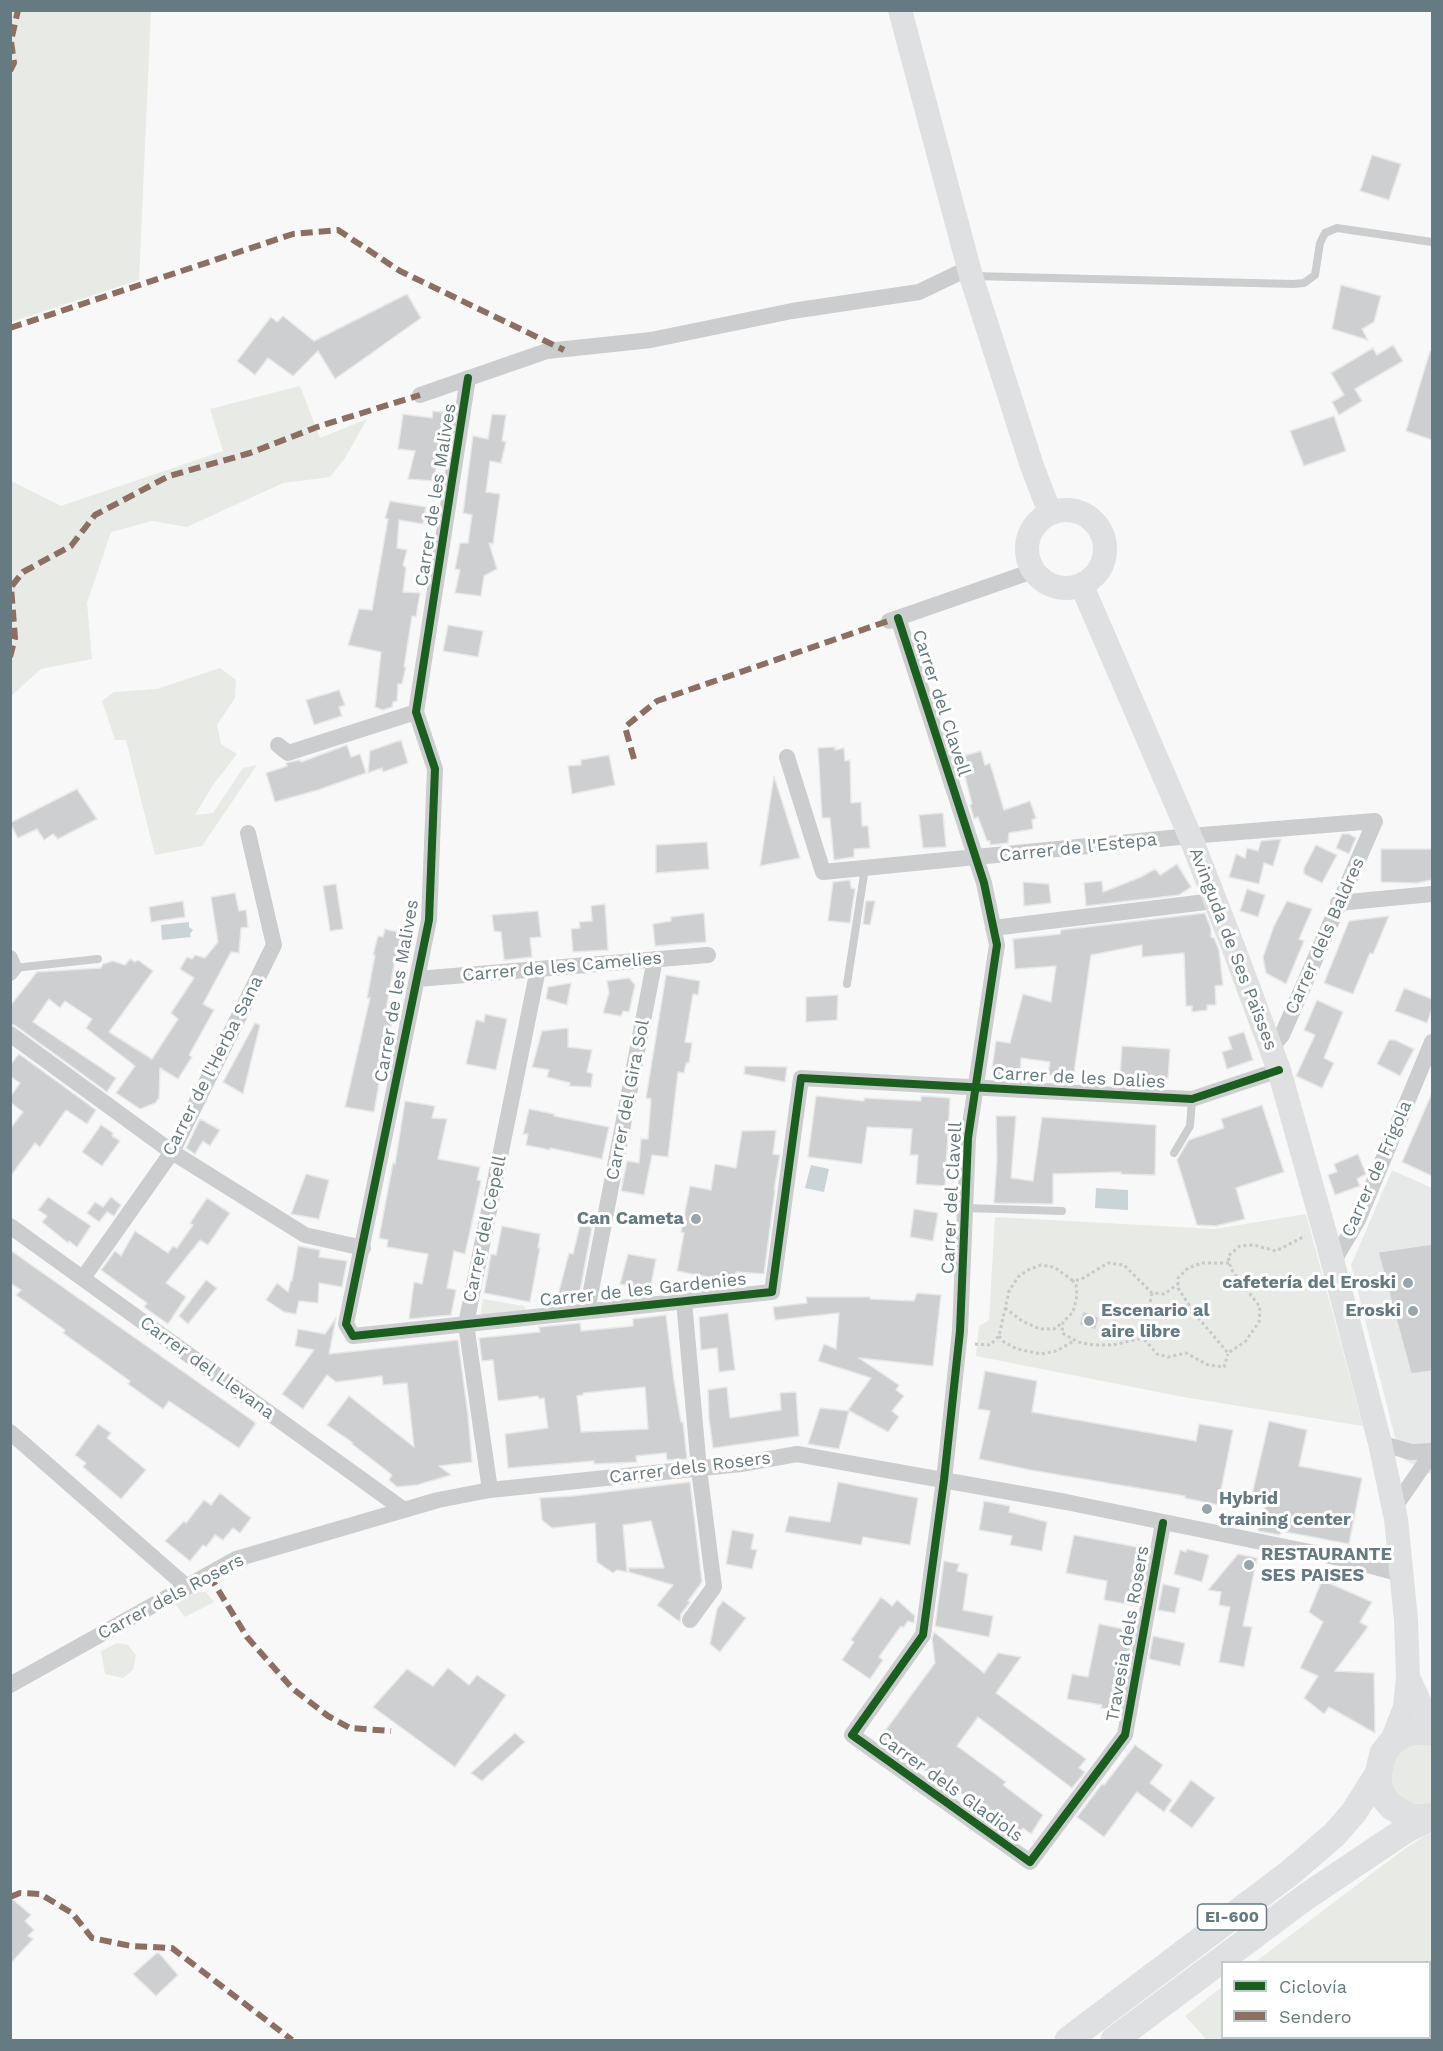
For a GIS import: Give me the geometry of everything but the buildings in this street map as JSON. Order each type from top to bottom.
[{"type":"main road","points":[[900,10],[970,272],[1032,466],[1050,513]]},
{"type":"main road","points":[[1063,510],[1077,511],[1090,517],[1099,527],[1105,540],[1106,554],[1102,567],[1082,586],[1068,589],[1055,587],[1043,581],[1033,571],[1028,559],[1027,545],[1031,532],[1039,521],[1050,513],[1063,510]]},
{"type":"main road","name":"Avinguda de Ses Païsses","points":[[1082,586],[1190,836],[1275,1059],[1333,1262],[1380,1443],[1394,1508],[1408,1677],[1405,1707],[1391,1743]]},
{"type":"main road","name":"Avinguda de Ses Païsses","points":[[1408,1677],[1432,1722]]},
{"type":"main road","points":[[1391,1743],[1415,1731],[1432,1732]]},
{"type":"main road","name":"EI-600","points":[[1391,1743],[1383,1753],[1378,1774],[1379,1787],[1384,1798],[1392,1807],[1412,1818],[1431,1817]]},
{"type":"main road","name":"EI-600","points":[[1068,2040],[1291,1872],[1335,1834],[1354,1812],[1378,1774]]},
{"type":"main road","name":"EI-600","points":[[1114,2040],[1307,1896],[1407,1829],[1431,1817]]},
{"type":"street","points":[[420,395],[547,351],[651,340],[792,311],[919,292],[970,272]]},
{"type":"street","name":"Carrer de les Malives","points":[[346,1324],[429,920],[435,769],[416,712],[468,378]]},
{"type":"street","name":"Carrer del Clavell","points":[[852,1735],[923,1635],[944,1480],[959,1342],[968,1138],[997,945],[984,883],[976,858],[893,620],[1033,571]]},
{"type":"street","points":[[278,745],[288,753],[416,712]]},
{"type":"street","name":"Carrer de l'Estepa","points":[[787,757],[823,872],[1190,836],[1375,821]]},
{"type":"street","name":"Carrer dels Baldres","points":[[1275,1059],[1282,1035],[1375,821]]},
{"type":"street","name":"Carrer de l'Herba Sana","points":[[82,1278],[172,1152],[274,945],[248,833]]},
{"type":"street","points":[[1338,903],[1432,894]]},
{"type":"street","points":[[993,928],[1214,900]]},
{"type":"street","name":"Carrer de les Camelies","points":[[417,979],[708,955]]},
{"type":"street","name":"Carrer del Gira Sol","points":[[587,1311],[655,959]]},
{"type":"street","name":"Carrer del Cepell","points":[[490,1490],[466,1324],[538,969]]},
{"type":"street","points":[[10,1034],[172,1152],[305,1235],[363,1248]]},
{"type":"street","name":"Carrer de Frigola","points":[[1333,1262],[1358,1220],[1432,1042]]},
{"type":"street","name":"Carrer de les Dalies","points":[[801,1078],[1192,1099],[1275,1059]]},
{"type":"street","name":"Carrer de les Gardenies","points":[[346,1324],[353,1336],[772,1292],[801,1078]]},
{"type":"street","name":"Carrer del Llevana","points":[[10,1226],[404,1510]]},
{"type":"street","points":[[684,1301],[699,1469],[714,1587],[690,1620]]},
{"type":"street","points":[[10,1432],[187,1587]]},
{"type":"street","points":[[1380,1443],[1412,1452],[1432,1452]]},
{"type":"street","points":[[1394,1508],[1432,1452]]},
{"type":"street","name":"Carrer dels Rosers","points":[[10,1685],[236,1559],[438,1500],[490,1490],[699,1469],[797,1454],[1163,1523],[1349,1560],[1401,1574]]},
{"type":"street","name":"Travesia dels Rosers","points":[[1030,1862],[1125,1735],[1163,1523]]},
{"type":"street","name":"Carrer dels Gladiols","points":[[852,1735],[1030,1862]]},
{"type":"lane","points":[[970,272],[1293,284],[1304,283],[1316,275],[1320,243],[1325,234],[1337,228],[1432,242]]},
{"type":"lane","points":[[847,984],[865,868]]},
{"type":"lane","points":[[12,966],[98,958]]},
{"type":"lane","points":[[1174,1153],[1190,1126],[1192,1099]]},
{"type":"lane","points":[[965,1208],[1062,1211]]},
{"type":"path","points":[[1143,1338],[1157,1354],[1168,1357],[1186,1353],[1208,1365],[1224,1367],[1228,1353],[1245,1342],[1259,1322],[1260,1307],[1231,1269],[1228,1256],[1240,1246],[1254,1245],[1276,1251],[1299,1240],[1322,1221]]},
{"type":"path","points":[[1072,1280],[1080,1280],[1108,1263],[1124,1265],[1152,1293],[1164,1294],[1178,1284]]},
{"type":"path","points":[[1228,1353],[1195,1314],[1178,1288],[1178,1278],[1188,1268],[1202,1263],[1229,1263]]},
{"type":"path","points":[[959,1342],[990,1345],[999,1336],[1005,1307],[1009,1291],[1018,1277],[1028,1270],[1041,1265],[1054,1267],[1076,1284],[1077,1296],[1073,1311],[1054,1329],[1040,1329],[1022,1321],[1005,1307]]},
{"type":"path","points":[[1143,1338],[1152,1293]]},
{"type":"path","points":[[1063,1322],[1062,1333],[1074,1341],[1093,1345],[1113,1345],[1143,1338]]},
{"type":"path","points":[[999,1336],[1017,1349],[1041,1354],[1056,1351],[1074,1341]]},
{"type":"shaded area","points":[[10,11],[151,11],[139,280],[11,322]]},
{"type":"shaded area","points":[[300,386],[320,438],[367,419],[345,458],[330,477],[283,483],[187,527],[152,521],[111,532],[87,603],[92,659],[41,669],[11,696],[11,481],[61,506],[223,451],[210,409]]},
{"type":"shaded area","points":[[220,668],[236,680],[235,698],[217,725],[221,744],[237,754],[213,785],[195,815],[213,813],[243,768],[257,765],[202,846],[155,855],[126,740],[115,740],[102,701],[114,692],[157,689]]},
{"type":"shaded area","points":[[189,922],[189,927],[193,930],[191,937],[162,940],[161,925]]},
{"type":"shaded area","points":[[811,1165],[829,1169],[824,1192],[805,1188]]},
{"type":"shaded area","points":[[1392,1170],[1432,1188],[1432,1475],[1400,1457],[1351,1265]]},
{"type":"shaded area","points":[[1096,1188],[1128,1190],[1128,1210],[1095,1208]]},
{"type":"shaded area","points":[[1306,1214],[1363,1426],[1183,1397],[976,1356],[979,1326],[989,1320],[995,1217],[1215,1229]]},
{"type":"shaded area","points":[[483,1299],[524,1306],[527,1314],[480,1318]]},
{"type":"shaded area","points":[[192,1592],[206,1592],[214,1602],[185,1617],[175,1604]]},
{"type":"shaded area","points":[[117,1643],[128,1645],[136,1655],[133,1670],[123,1678],[105,1674],[101,1651]]},
{"type":"shaded area","points":[[1409,1743],[1432,1743],[1432,1804],[1418,1806],[1399,1797],[1393,1789],[1390,1780],[1392,1759]]},
{"type":"shaded area","points":[[1432,1833],[1431,2030],[1431,1961],[1256,1961],[1403,1850]]},
{"type":"shaded area","points":[[1221,1988],[1221,2039],[1414,2039],[1207,2040],[1185,2016]]},
{"type":"marked path","points":[[10,71],[14,63],[11,41],[18,10]]},
{"type":"marked path","points":[[10,328],[293,234],[338,230],[400,271],[564,350]]},
{"type":"marked path","points":[[10,657],[15,638],[11,587],[23,572],[71,546],[95,515],[169,476],[250,453],[317,427],[420,395]]},
{"type":"marked path","points":[[634,759],[625,727],[657,701],[888,621]]},
{"type":"marked path","points":[[209,1575],[247,1637],[293,1689],[328,1716],[350,1728],[391,1731]]},
{"type":"marked path","points":[[10,1897],[20,1893],[40,1894],[72,1913],[92,1938],[131,1946],[172,1948],[292,2040]]},
{"type":"cycle path","points":[[468,378],[416,712],[435,769],[429,920],[346,1324],[353,1336],[772,1292],[801,1078],[1192,1099],[1279,1070]]},
{"type":"cycle path","points":[[898,618],[984,883],[997,945],[968,1138],[960,1331],[944,1480],[923,1635],[852,1735],[1030,1862],[1125,1735],[1163,1523]]},
{"type":"place","name":"Can Cameta","points":[[696,1219]]},
{"type":"place","name":"cafetería del Eroski","points":[[1408,1283]]},
{"type":"place","name":"Eroski","points":[[1413,1311]]},
{"type":"place","name":"Escenario al aire libre","points":[[1089,1321]]},
{"type":"place","name":"Hybrid training center","points":[[1207,1509]]},
{"type":"place","name":"RESTAURANTE SES PAISES","points":[[1249,1565]]}]
